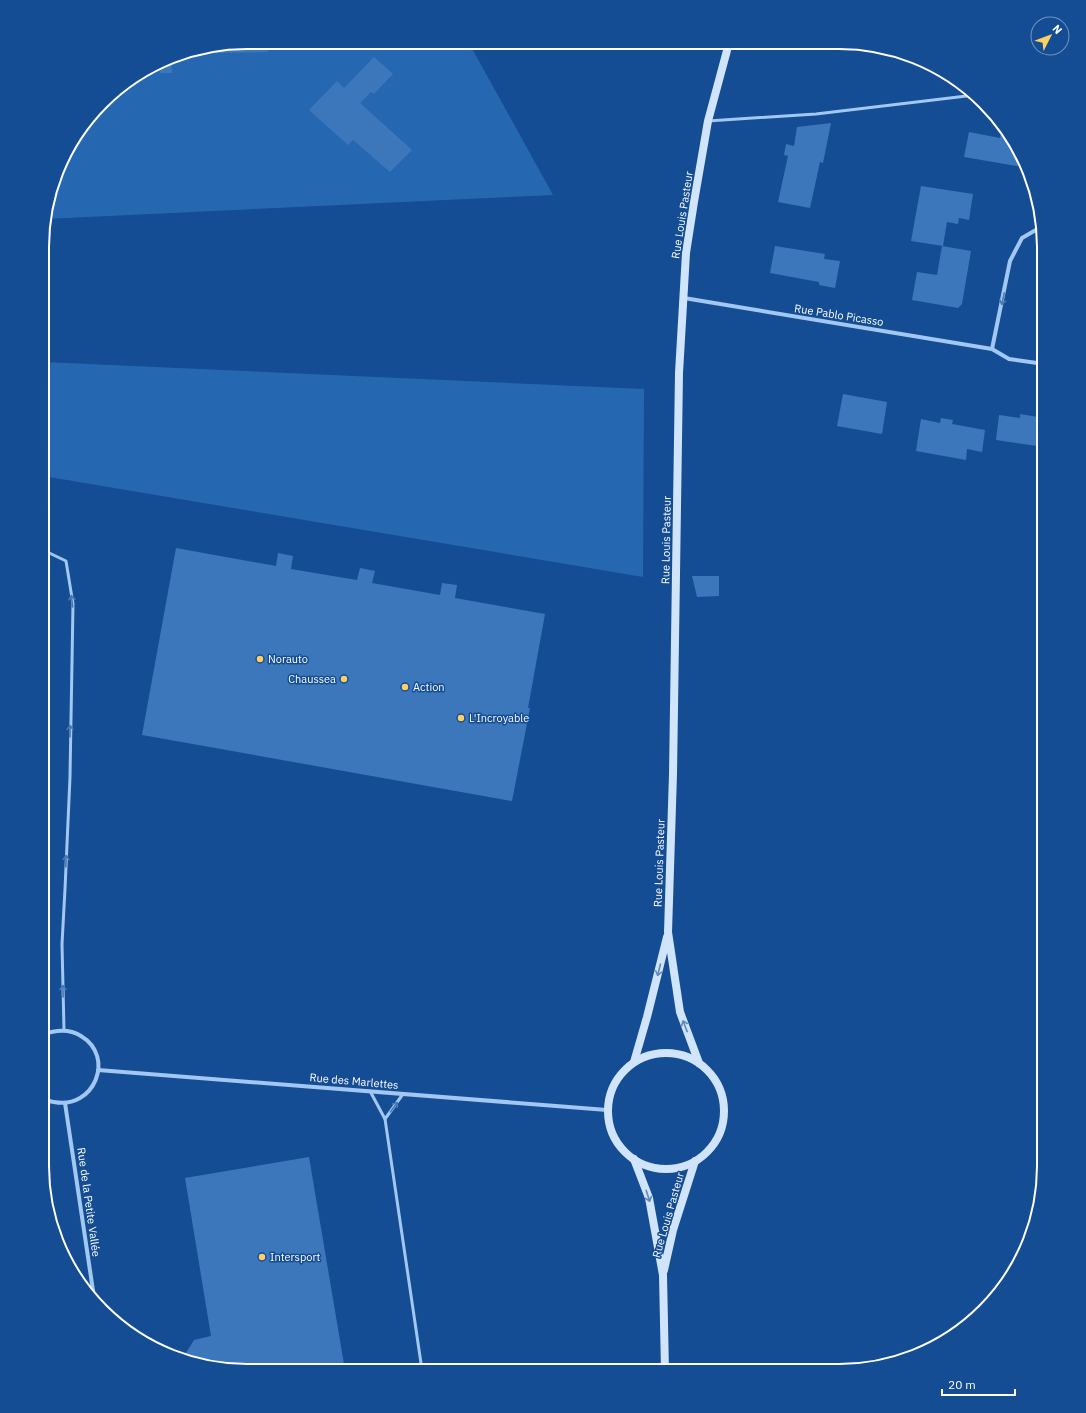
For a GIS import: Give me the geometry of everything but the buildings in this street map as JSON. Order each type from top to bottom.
[{"type":"main road","name":"Rue Louis Pasteur","points":[[699,1063],[680,1012],[668,932],[673,766],[679,373],[686,253],[708,122],[727,49]]},
{"type":"main road","name":"Rue Louis Pasteur","points":[[634,1062],[668,932]]},
{"type":"main road","points":[[667,1052],[684,1055],[699,1063],[713,1076],[722,1094],[724,1113],[720,1132],[710,1148],[696,1161],[680,1167],[665,1169],[648,1166],[634,1159],[620,1146],[610,1129],[608,1110],[610,1091],[620,1074],[634,1062],[650,1054],[667,1052]]},
{"type":"main road","name":"Rue Louis Pasteur","points":[[634,1159],[649,1198],[663,1275],[665,1364]]},
{"type":"main road","name":"Rue Louis Pasteur","points":[[663,1275],[673,1230],[696,1161]]},
{"type":"street","points":[[992,349],[1010,261],[1022,238],[1036,230]]},
{"type":"street","name":"Rue Pablo Picasso","points":[[683,298],[992,349],[1009,358],[1037,363]]},
{"type":"street","points":[[49,1032],[64,1030],[75,1032],[85,1038],[93,1047],[97,1058],[98,1070],[95,1082],[88,1092],[78,1100],[65,1103],[49,1101]]},
{"type":"street","name":"Rue des Marlettes","points":[[98,1070],[608,1110]]},
{"type":"street","name":"Rue de la Petite Vallée","points":[[65,1103],[94,1292]]},
{"type":"lane","points":[[708,122],[816,114],[967,96]]},
{"type":"lane","points":[[49,553],[66,561],[73,604],[70,776],[62,944],[64,1030]]},
{"type":"lane","points":[[370,1092],[385,1119],[421,1364]]},
{"type":"lane","points":[[385,1119],[403,1094]]},
{"type":"shaded area","points":[[234,49],[472,49],[553,195],[51,219],[59,183],[69,159],[90,126],[116,98],[148,75],[183,59]]},
{"type":"shaded area","points":[[49,362],[644,389],[643,577],[49,477]]},
{"type":"place","name":"Norauto","points":[[260,659]]},
{"type":"place","name":"Chaussea","points":[[344,679]]},
{"type":"place","name":"Action","points":[[405,687]]},
{"type":"place","name":"L'Incroyable","points":[[461,718]]},
{"type":"place","name":"Intersport","points":[[262,1257]]}]
